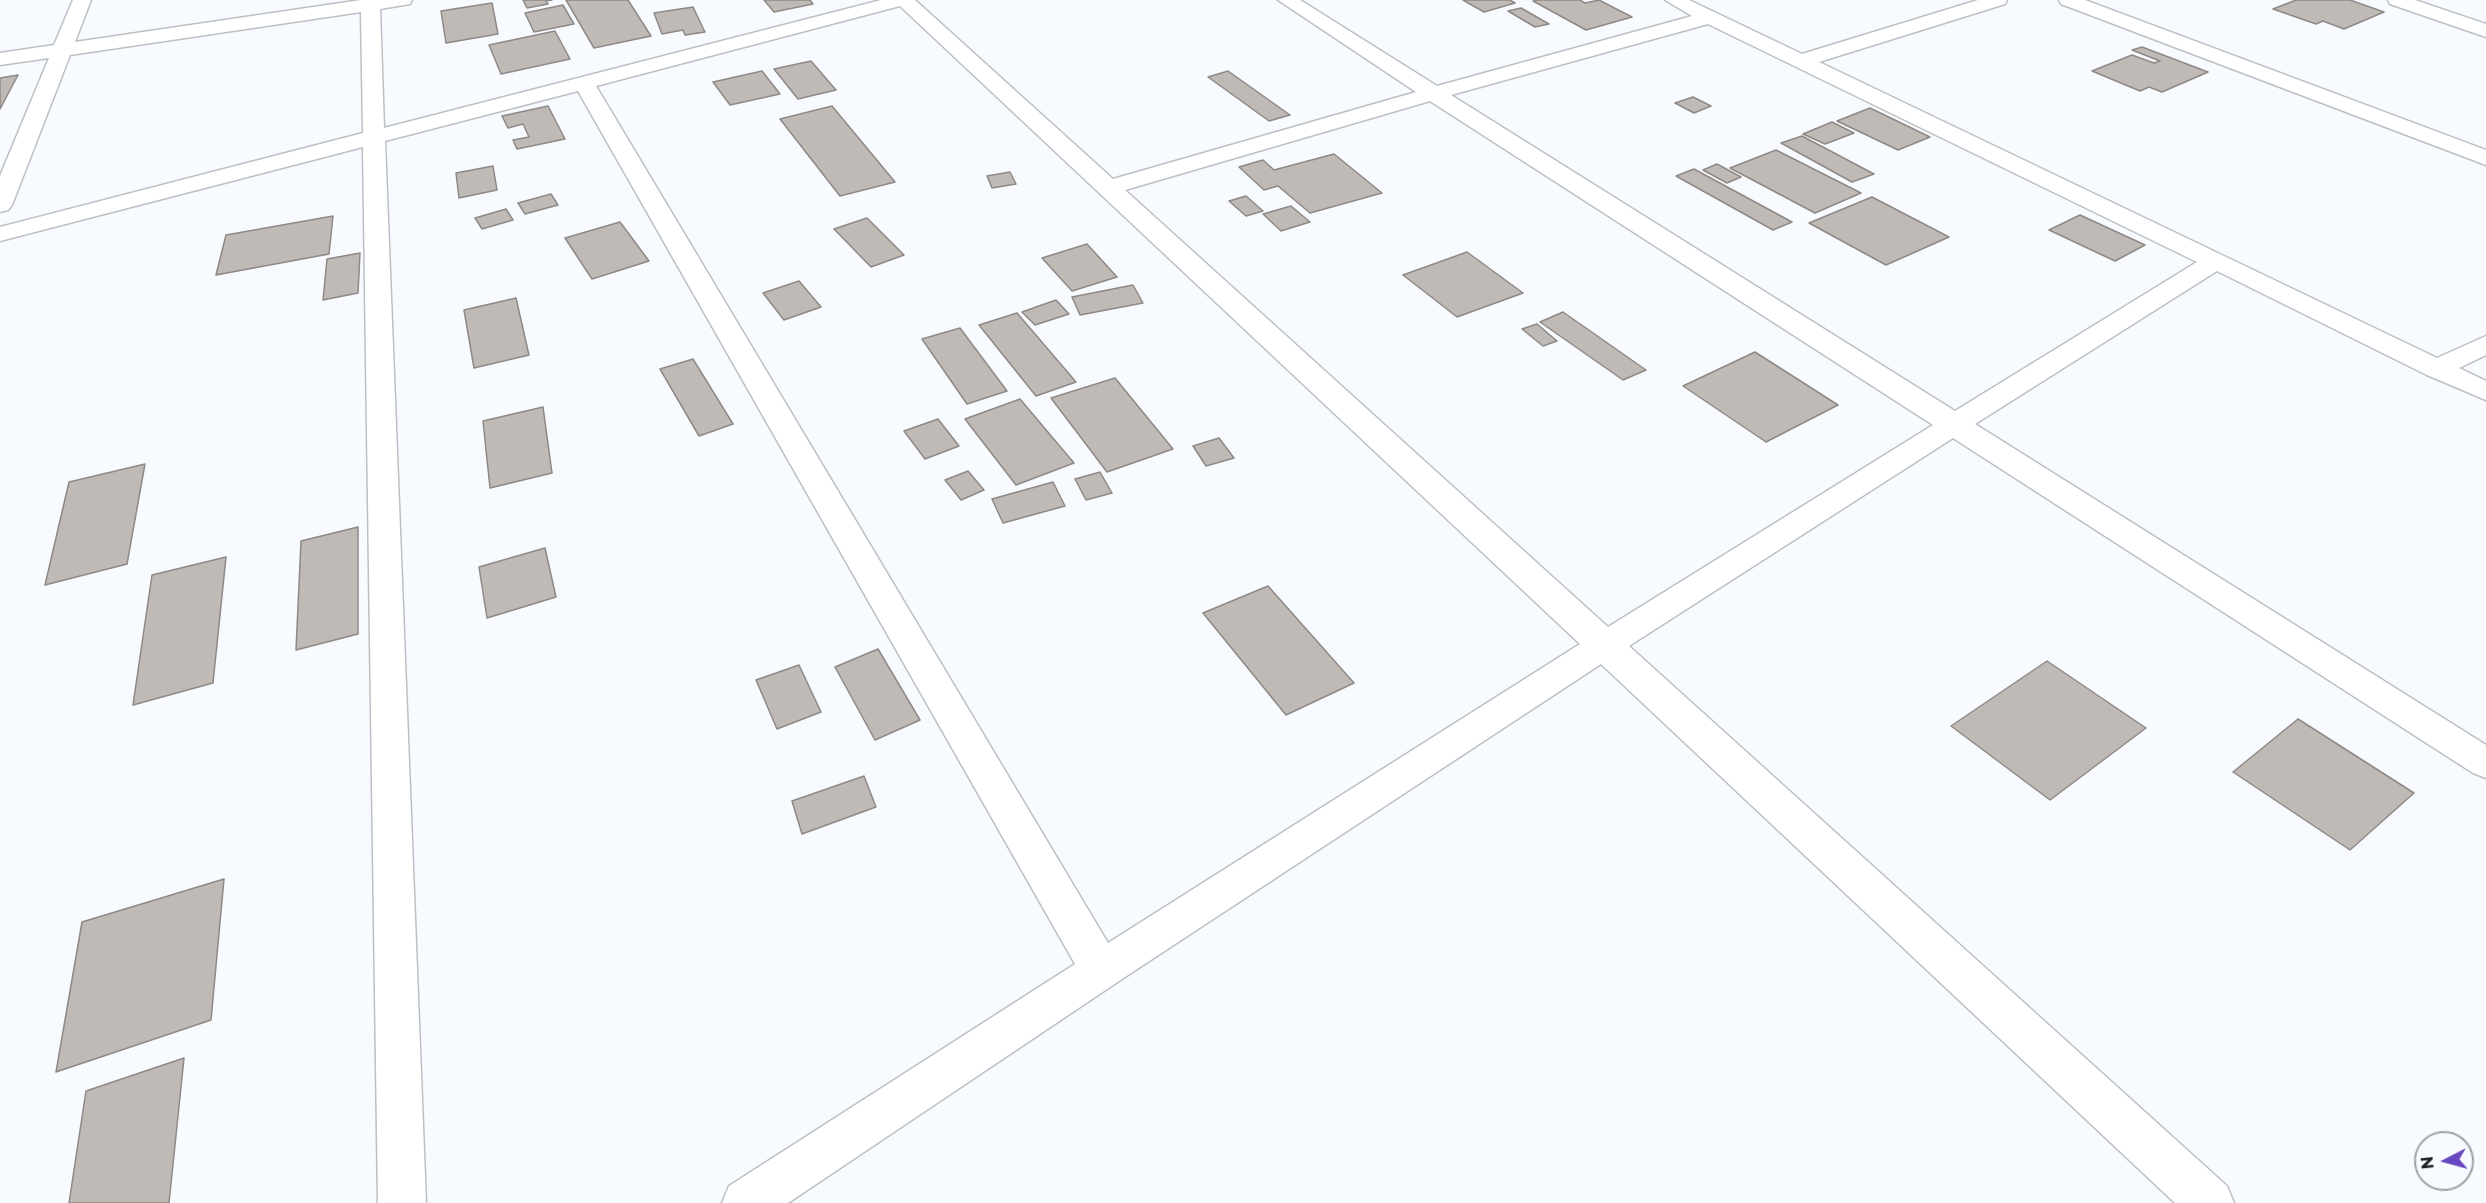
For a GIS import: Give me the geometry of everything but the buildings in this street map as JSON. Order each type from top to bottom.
[{"type":"street","points":[[0,204],[82,0]]},
{"type":"street","points":[[0,59],[370,3],[403,0]]},
{"type":"street","points":[[0,234],[374,135],[904,0],[2210,1203]]},
{"type":"street","points":[[1287,0],[2486,763]]},
{"type":"street","points":[[1674,0],[2486,392]]},
{"type":"street","points":[[1801,61],[1998,0]]},
{"type":"street","points":[[2068,0],[2486,158]]},
{"type":"street","points":[[2397,0],[2486,31]]},
{"type":"street","points":[[370,3],[402,1203]]},
{"type":"street","points":[[1108,188],[1434,93],[1710,17]]},
{"type":"street","points":[[584,83],[1101,968]]},
{"type":"street","points":[[746,1203],[1101,968],[1953,424],[2216,261]]},
{"type":"street","points":[[2437,369],[2486,344]]}]
